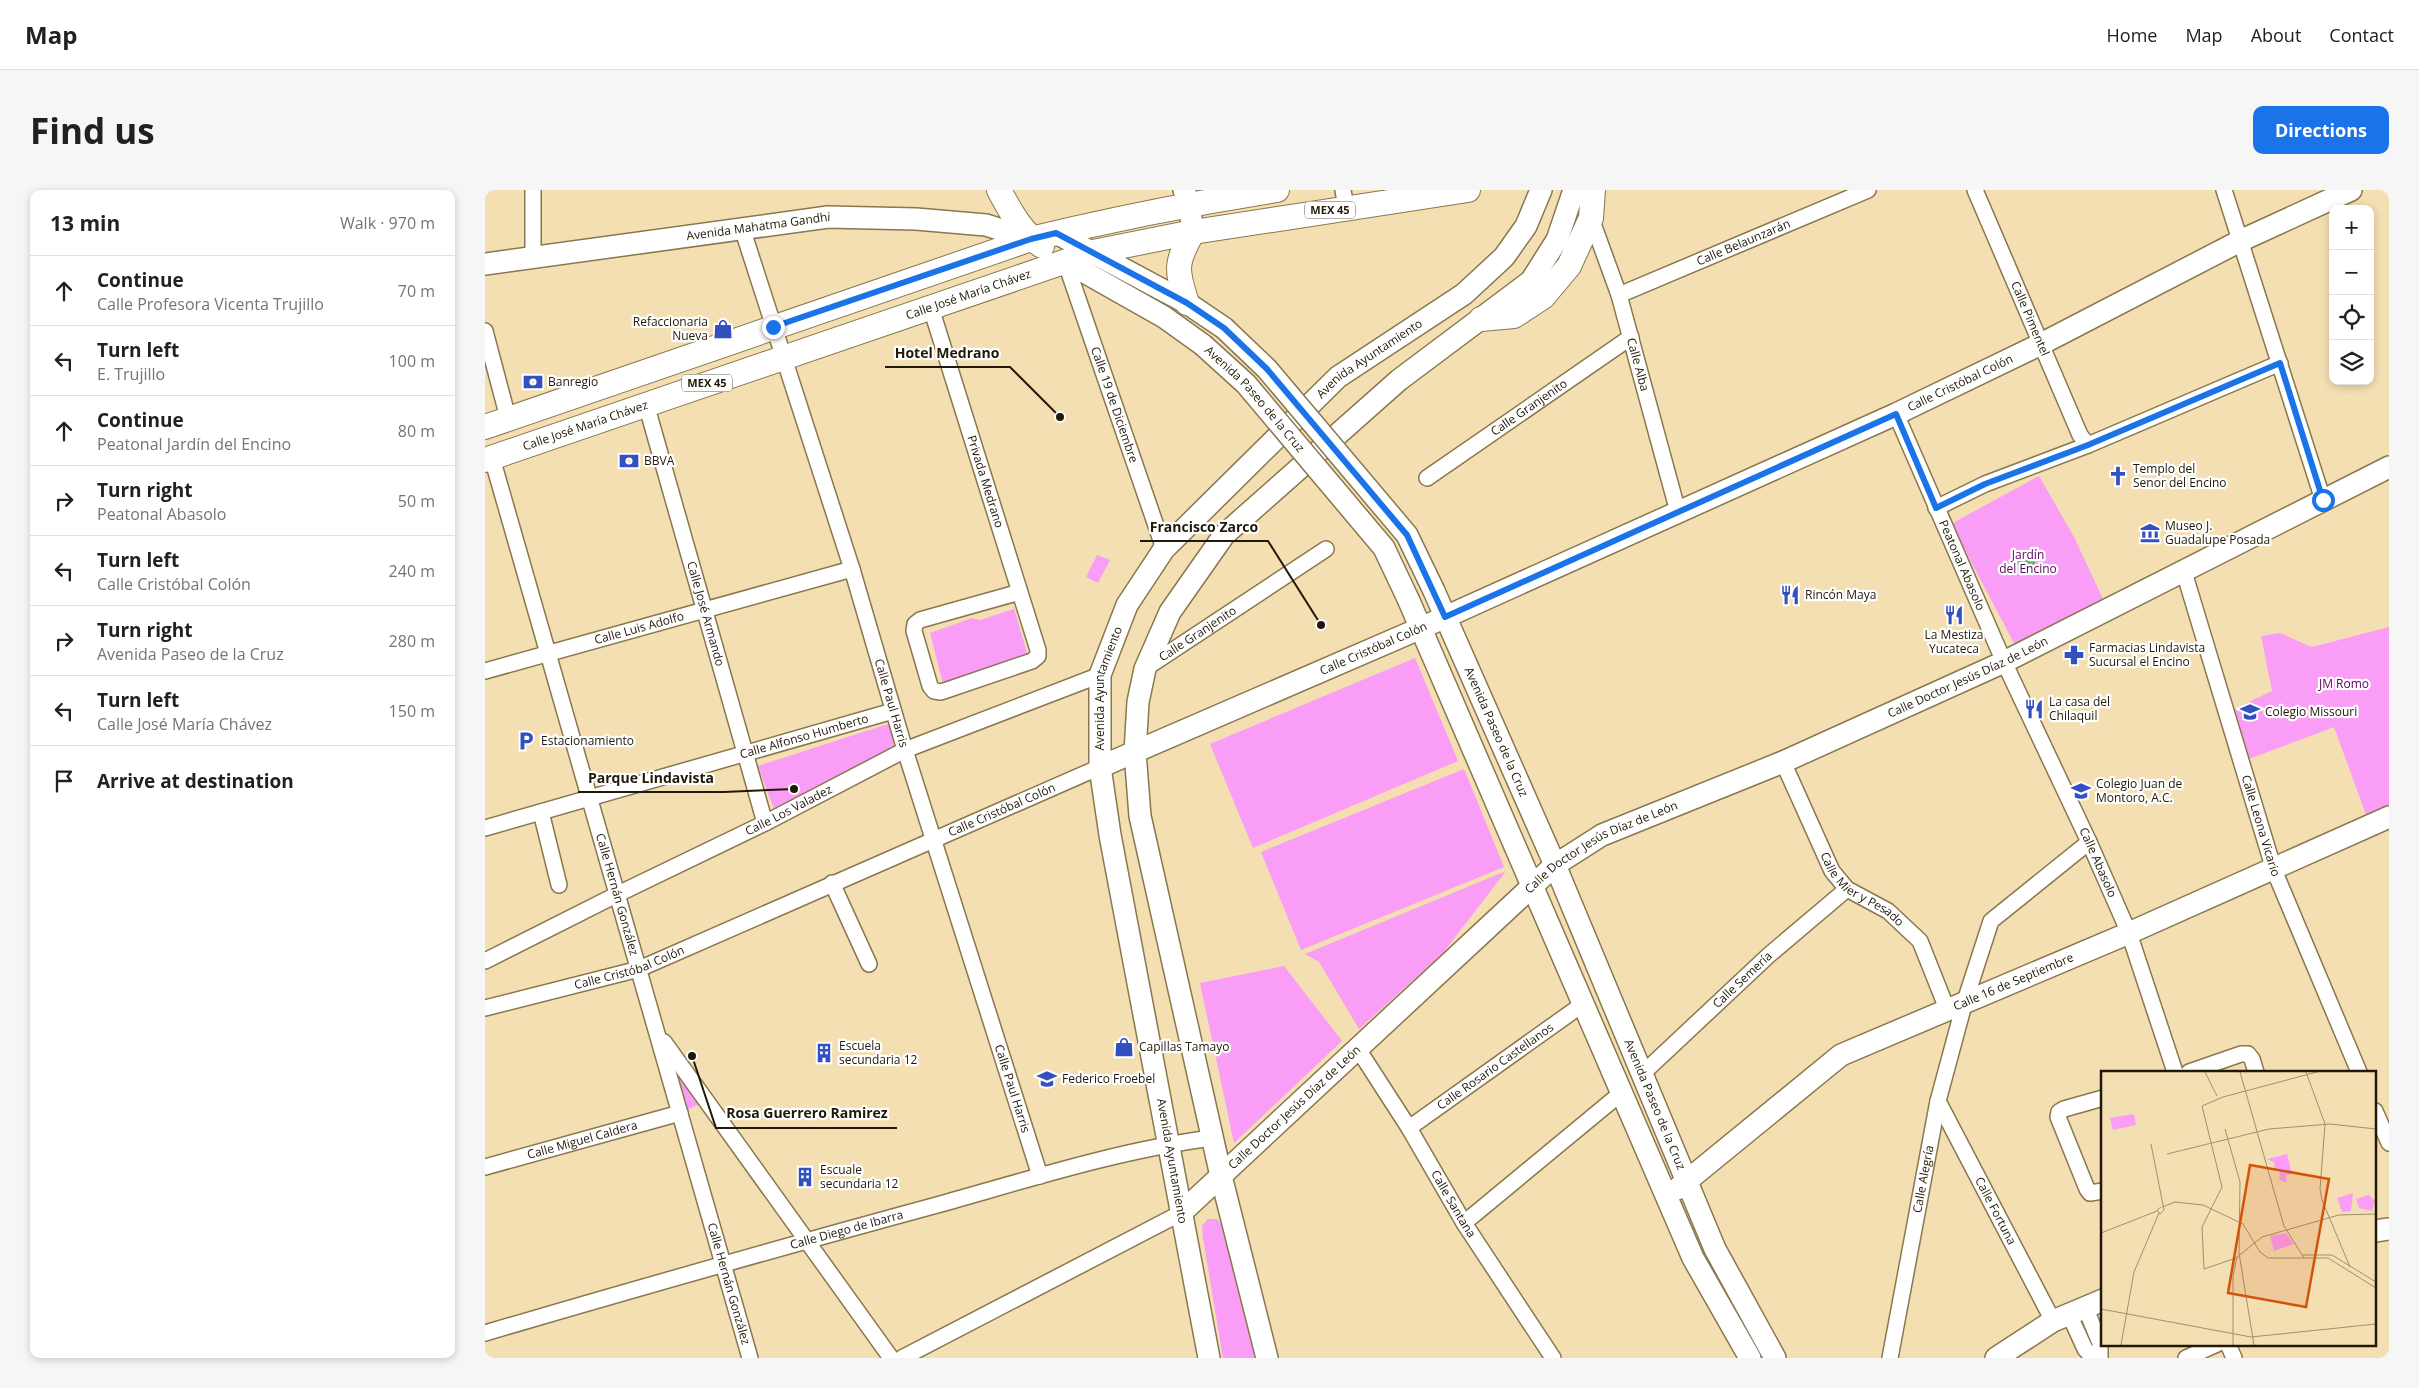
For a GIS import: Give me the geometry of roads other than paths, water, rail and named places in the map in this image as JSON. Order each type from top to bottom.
[{"type":"main road","name":"Avenida Paseo de la Cruz","points":[[999,190],[1018,224],[1031,239],[1164,317],[1203,345],[1246,384],[1384,548],[1421,628],[1620,1094],[1693,1258],[1750,1358]]},
{"type":"main road","name":"MEX 45","points":[[485,427],[1031,239],[1186,197],[1277,190]]},
{"type":"main road","name":"Calle José María Chávez","points":[[489,459],[931,308],[1065,260],[1093,252],[1345,199],[1468,190]]},
{"type":"main road","name":"Avenida Ayuntamiento","points":[[1209,1358],[1110,835],[1100,767],[1100,675],[1127,605],[1164,550],[1338,377],[1463,294],[1504,257],[1526,226],[1541,190]]},
{"type":"main road","points":[[1267,1358],[1212,1138],[1140,816],[1135,752],[1139,702],[1145,669],[1170,612],[1224,535],[1399,380],[1531,281],[1557,240],[1574,190]]},
{"type":"main road","points":[[1481,318],[1514,316],[1543,297],[1569,266],[1591,218],[1593,190]]},
{"type":"main road","name":"Calle Cristóbal Colón","points":[[1100,767],[1421,628],[1896,414],[2041,344],[2240,242],[2351,190]]},
{"type":"main road","points":[[1186,197],[1193,232],[1180,254],[1178,276],[1187,303]]},
{"type":"main road","name":"Avenida Mahatma Gandhi","points":[[485,264],[828,218],[916,219],[985,225],[1031,239]]},
{"type":"main road","name":"Avenida Paseo de la Cruz","points":[[1056,233],[1187,303],[1224,328],[1267,369],[1407,535],[1434,591],[1555,865],[1715,1249],[1775,1358]]},
{"type":"main road","name":"Calle Doctor Jesús Díaz de León","points":[[1181,1213],[1555,865],[1602,835],[1783,762],[2004,662],[2389,467]]},
{"type":"main road","name":"Calle 16 de Septiembre","points":[[1667,1197],[1841,1055],[1956,1005],[2129,934],[2389,817]]},
{"type":"main road","points":[[1996,1358],[2077,1311]]},
{"type":"street","points":[[533,190],[533,257]]},
{"type":"street","name":"Calle Belaunzarán","points":[[1619,296],[1868,190]]},
{"type":"street","name":"Calle Pimentel","points":[[1975,190],[2080,435],[2088,445]]},
{"type":"street","points":[[2224,190],[2323,500]]},
{"type":"street","name":"Calle Alba","points":[[1591,218],[1619,296],[1679,512]]},
{"type":"street","name":"Calle Paul Harris","points":[[743,228],[773,327],[852,569],[933,840],[1041,1176]]},
{"type":"street","name":"Calle 19 de Diciembre","points":[[1065,260],[1164,550]]},
{"type":"street","name":"Privada Medrano","points":[[931,308],[1020,592],[1037,656],[1032,661],[941,692],[934,692],[930,686],[914,631],[915,624],[920,620],[1020,592]]},
{"type":"street","points":[[485,331],[509,418]]},
{"type":"street","name":"Calle Granjenito","points":[[1427,478],[1631,337]]},
{"type":"street","points":[[1936,508],[1985,484],[2088,445],[2280,363]]},
{"type":"street","name":"Calle José Armando","points":[[646,404],[765,823]]},
{"type":"street","name":"Peatonal Abasolo","points":[[1896,414],[2004,662]]},
{"type":"street","name":"Calle Hernán González","points":[[489,459],[549,654],[751,1358]]},
{"type":"street","name":"Calle Granjenito","points":[[1145,669],[1325,549]]},
{"type":"street","name":"Calle Luis Adolfo","points":[[485,671],[852,569]]},
{"type":"street","name":"Calle Leona Vicario","points":[[2184,572],[2274,870],[2359,1071]]},
{"type":"street","name":"Calle Abasolo","points":[[2004,662],[2089,842],[2129,934],[2175,1071]]},
{"type":"street","name":"Calle Los Valadez","points":[[485,961],[765,823],[905,750],[1100,675]]},
{"type":"street","name":"Calle Alfonso Humberto","points":[[485,828],[893,711]]},
{"type":"street","name":"Calle Mier y Pesado","points":[[1783,762],[1832,871],[1847,889],[1888,911],[1919,941],[1956,1005]]},
{"type":"street","name":"Calle Cristóbal Colón","points":[[485,1008],[639,969],[1100,767]]},
{"type":"street","points":[[541,812],[559,885]]},
{"type":"street","name":"Calle Alegría","points":[[1890,1358],[1956,1005],[1991,921],[2089,842]]},
{"type":"street","points":[[832,883],[869,964]]},
{"type":"street","name":"Calle Semería","points":[[1641,1075],[1769,956],[1847,889]]},
{"type":"street","name":"Calle Rosario Castellanos","points":[[1409,1128],[1583,1004]]},
{"type":"street","points":[[657,1033],[891,1358]]},
{"type":"street","name":"Calle Santana","points":[[1357,1050],[1409,1128],[1464,1223],[1553,1358]]},
{"type":"street","points":[[2192,1071],[2241,1054],[2248,1054],[2257,1071]]},
{"type":"street","points":[[1464,1223],[1620,1094]]},
{"type":"street","points":[[2101,1099],[2064,1109],[2059,1112],[2058,1117],[2087,1190],[2090,1193],[2101,1191]]},
{"type":"street","name":"Calle Fortuna","points":[[1938,1101],[2077,1311]]},
{"type":"street","name":"Calle Miguel Caldera","points":[[485,1167],[680,1113]]},
{"type":"street","points":[[2377,1116],[2389,1144]]},
{"type":"street","name":"Calle Diego de Ibarra","points":[[485,1333],[807,1240],[1041,1176],[1169,1143],[1212,1138]]},
{"type":"street","name":"Calle Doctor Jesús Díaz de León","points":[[902,1358],[1181,1213]]},
{"type":"street","points":[[2077,1311],[2085,1349],[2093,1358]]},
{"type":"street","points":[[2077,1311],[2100,1343],[2100,1358]]},
{"type":"street","points":[[2187,1358],[2213,1346]]},
{"type":"street","points":[[2229,1346],[2234,1358]]},
{"type":"place","name":"Refaccionaria Nueva","points":[[723,329]]},
{"type":"place","name":"Banregio","points":[[533,382]]},
{"type":"place","name":"Hotel Medrano","points":[[1060,417]]},
{"type":"place","name":"BBVA","points":[[629,461]]},
{"type":"place","name":"Templo del Senor del Encino","points":[[2118,476]]},
{"type":"place","name":"Museo J. Guadalupe Posada","points":[[2150,533]]},
{"type":"place","name":"Rincón Maya","points":[[1790,595]]},
{"type":"place","name":"La Mestiza Yucateca","points":[[1954,615]]},
{"type":"place","name":"Francisco Zarco","points":[[1321,625]]},
{"type":"place","name":"Farmacias Lindavista Sucursal el Encino","points":[[2074,655]]},
{"type":"place","name":"La casa del Chilaquil","points":[[2034,709]]},
{"type":"place","name":"Colegio Missouri","points":[[2250,712]]},
{"type":"place","name":"Estacionamiento","points":[[526,741]]},
{"type":"place","name":"Parque Lindavista","points":[[794,789]]},
{"type":"place","name":"Colegio Juan de Montoro, A.C.","points":[[2081,791]]},
{"type":"place","name":"Capillas Tamayo","points":[[1124,1047]]},
{"type":"place","name":"Escuela secundaria 12","points":[[824,1053]]},
{"type":"place","name":"Rosa Guerrero Ramirez","points":[[692,1056]]},
{"type":"place","name":"Federico Froebel","points":[[1047,1079]]},
{"type":"place","name":"Escuale secundaria 12","points":[[805,1177]]},
{"type":"park label","name":"Jardín del Encino","points":[[2028,562]]},
{"type":"park label","name":"JM Romo","points":[[2344,684]]}]
